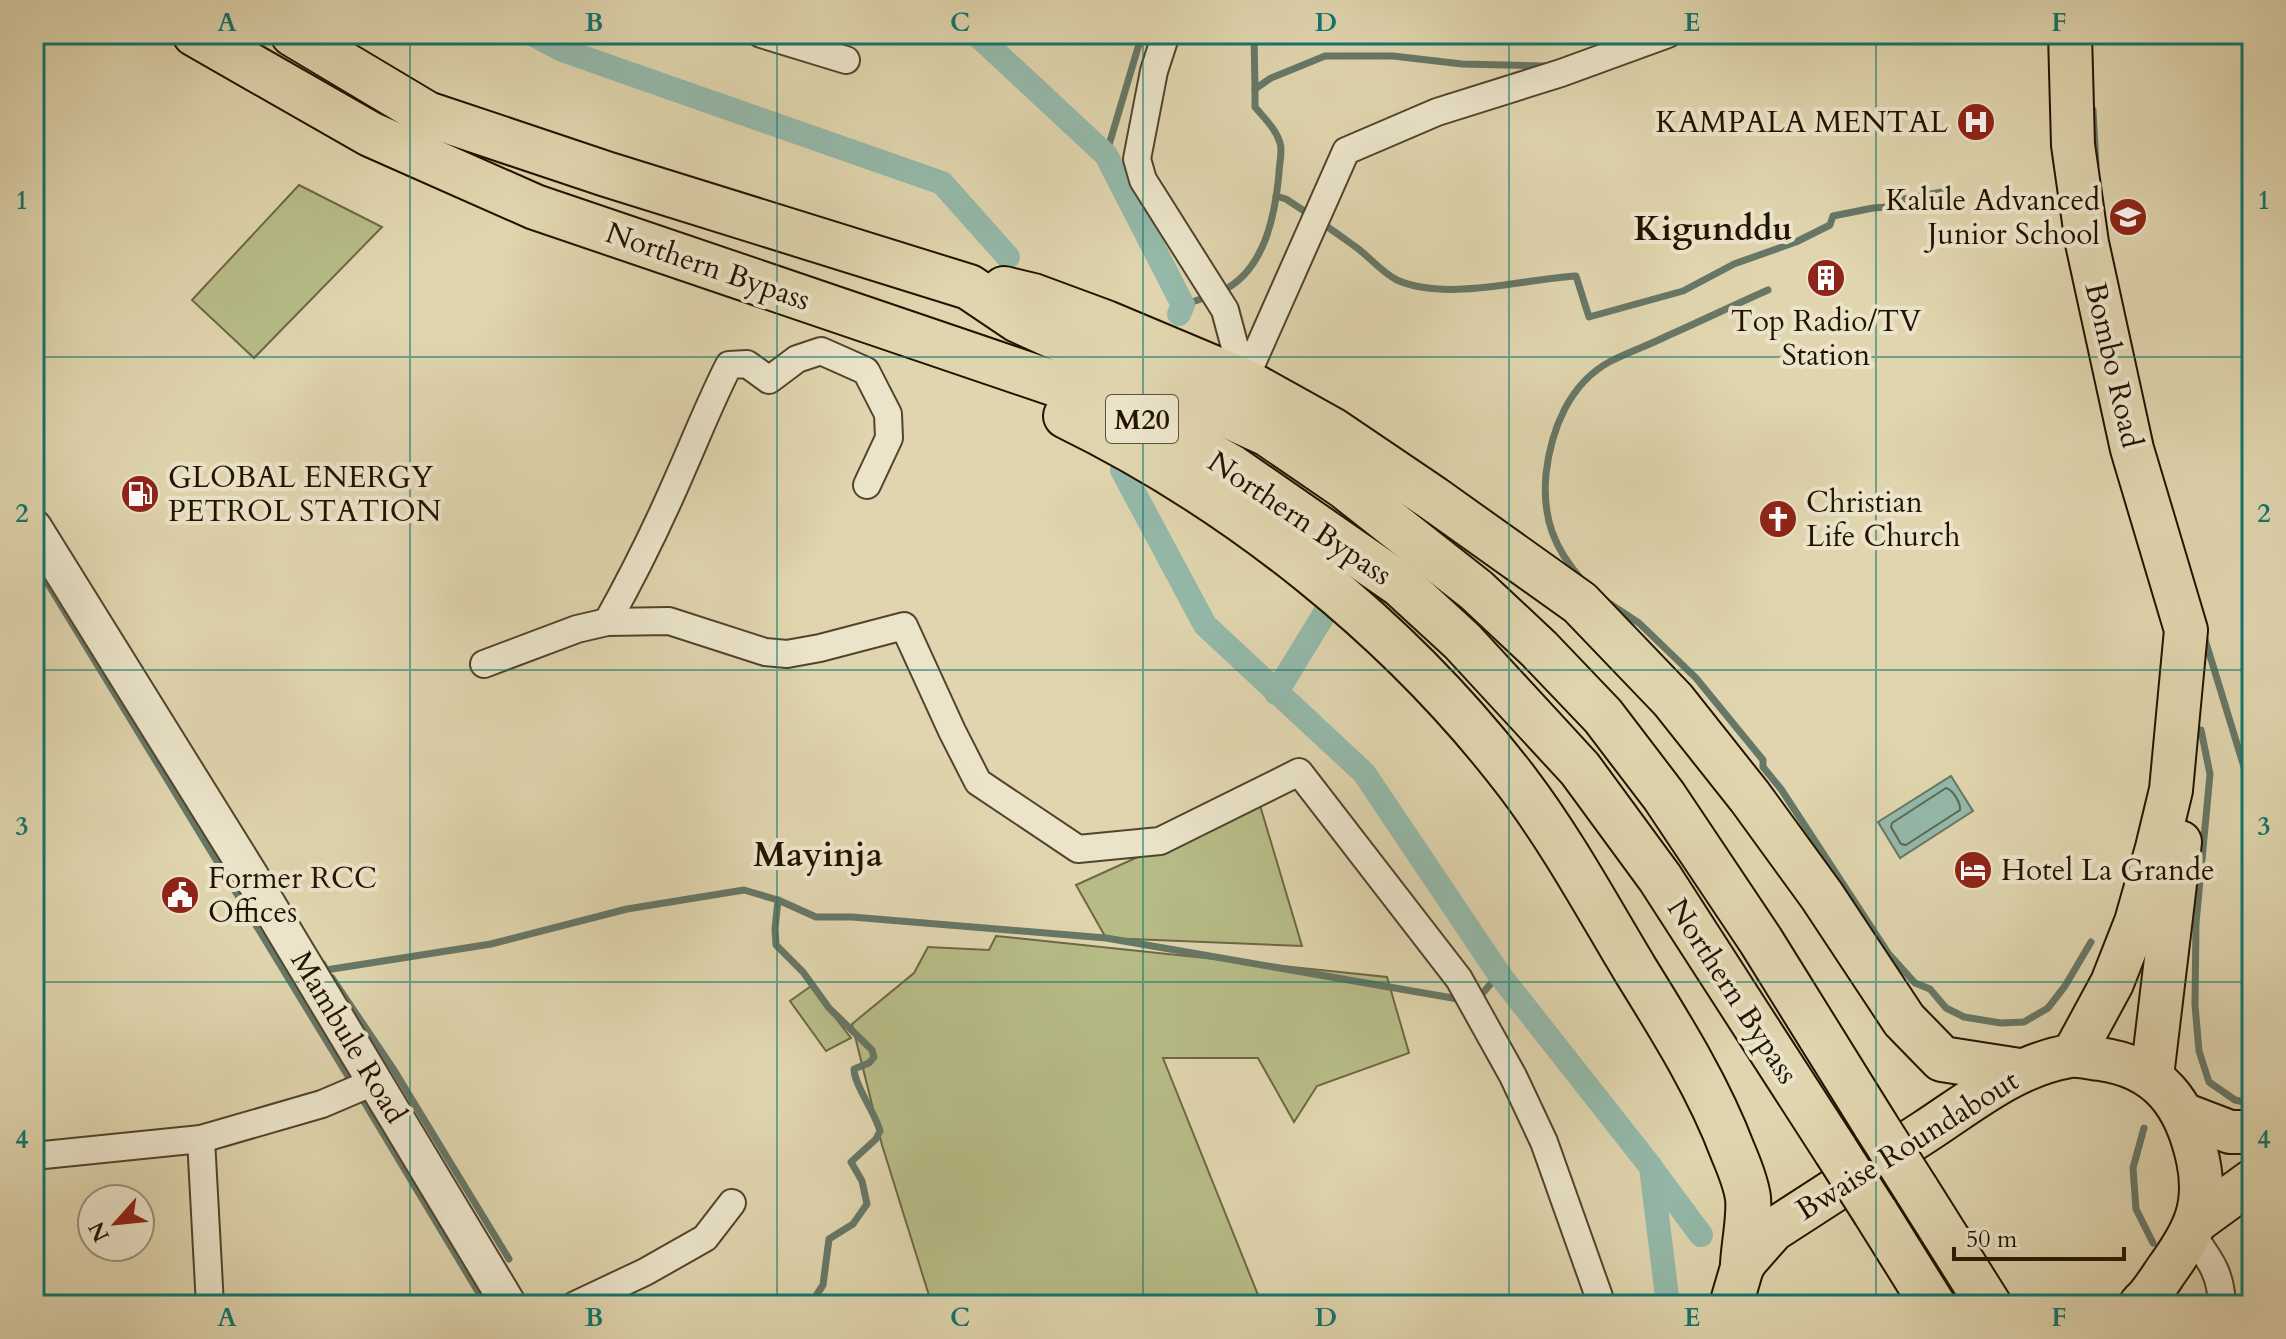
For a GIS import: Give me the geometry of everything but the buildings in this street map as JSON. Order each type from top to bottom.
[{"type":"highway","name":"Northern Bypass","points":[[195,34],[370,134],[535,207],[1068,387],[1154,424],[1231,467],[1401,585],[1462,641],[1580,769],[1660,878],[1933,1305]]},
{"type":"highway","name":"Northern Bypass","points":[[293,34],[427,114],[606,174],[969,287],[1018,320],[1268,434],[1344,486],[1476,590],[1539,649],[1603,716],[1655,785],[1761,941],[1989,1305]]},
{"type":"highway","points":[[969,287],[999,288],[1033,296],[1244,381],[1332,430],[1580,603],[1673,700],[1750,797],[1822,896],[1904,1020],[1942,1059],[2019,1071]]},
{"type":"highway","points":[[939,345],[994,380],[1123,444],[1267,538],[1386,637],[1459,711],[1519,783],[1570,861],[1720,1118],[1748,1198],[1743,1264]]},
{"type":"main road","name":"Bombo Road","points":[[2070,34],[2073,145],[2082,218],[2132,449],[2186,630],[2171,790],[2136,922],[2112,983],[2073,1055]]},
{"type":"main road","name":"Bombo Road","points":[[2152,1076],[2178,854],[2192,764],[2188,713],[2182,691]]},
{"type":"main road","name":"Bwaise Roundabout","points":[[1731,1305],[1743,1264],[1773,1230],[2019,1071],[2073,1055],[2132,1066],[2152,1076],[2170,1094],[2183,1114],[2194,1143],[2203,1197],[2194,1227],[2142,1304]]},
{"type":"main road","points":[[2183,1114],[2230,1132],[2252,1132]]},
{"type":"main road","points":[[2194,1227],[2252,1181]]},
{"type":"street","points":[[761,34],[846,60]]},
{"type":"street","points":[[1166,34],[1154,71],[1137,159],[1143,180],[1225,310],[1244,381]]},
{"type":"street","points":[[1244,381],[1346,151],[1437,112],[1561,73],[1668,34]]},
{"type":"street","points":[[607,622],[630,581],[729,365],[747,364],[769,380],[797,359],[821,351],[866,371],[888,414],[889,438],[867,485]]},
{"type":"street","name":"Mambule Road","points":[[34,527],[376,1081],[509,1305]]},
{"type":"street","points":[[484,664],[577,629],[607,622],[669,621],[765,652],[787,654],[904,626],[978,782],[1078,849],[1160,841],[1299,772],[1459,979],[1513,1076],[1544,1142],[1602,1305]]},
{"type":"street","points":[[34,1156],[201,1139],[322,1104],[376,1081]]},
{"type":"street","points":[[201,1139],[210,1305]]},
{"type":"street","points":[[575,1305],[645,1272],[705,1238],[732,1203]]},
{"type":"street","points":[[2194,1227],[2215,1267],[2221,1284],[2222,1305]]},
{"type":"green space","points":[[299,185],[382,227],[254,358],[192,300]]},
{"type":"green space","points":[[1259,802],[1302,946],[1106,938],[1076,885]]},
{"type":"green space","points":[[996,936],[1387,977],[1409,1053],[1317,1086],[1294,1122],[1258,1058],[1163,1058],[1262,1305],[932,1305],[882,1145],[852,1024],[914,973],[928,947],[989,950]]},
{"type":"green space","points":[[811,986],[851,1038],[826,1051],[790,1001]]},
{"type":"water","points":[[1951,776],[1973,811],[1900,858],[1878,822]]},
{"type":"waterway","points":[[532,34],[562,50],[942,183],[1008,257]]},
{"type":"waterway","points":[[976,34],[1106,155],[1183,305],[1179,314]]},
{"type":"waterway","points":[[1106,155],[1142,34]]},
{"type":"waterway","points":[[1254,34],[1255,89]]},
{"type":"waterway","points":[[1222,291],[1236,282],[1257,256],[1265,241],[1274,207],[1281,146],[1273,128],[1255,107],[1255,89],[1271,78],[1325,56],[1393,56],[1462,64],[1547,66]]},
{"type":"waterway","points":[[2093,110],[2096,165]]},
{"type":"waterway","points":[[1276,196],[1286,199],[1328,227],[1397,280],[1438,289],[1461,289],[1576,276],[1589,317],[1683,291],[1734,264],[1796,242],[1830,225],[1833,216],[1887,207],[1904,199],[1948,191]]},
{"type":"waterway","points":[[1583,581],[1557,545],[1548,519],[1545,490],[1552,441],[1573,395],[1596,370],[1611,361],[1768,290]]},
{"type":"waterway","points":[[1183,305],[1210,296]]},
{"type":"waterway","points":[[1122,470],[1205,625],[1364,773],[1499,974],[1651,1167],[1668,1305]]},
{"type":"waterway","points":[[34,503],[43,518]]},
{"type":"waterway","points":[[34,561],[351,1081]]},
{"type":"waterway","points":[[1607,602],[1639,623],[1696,678],[1763,760],[1763,767],[1781,789],[1888,953],[1915,983],[1930,989],[1946,1008],[1964,1017],[2001,1023],[2024,1022],[2048,1008],[2091,942]]},
{"type":"waterway","points":[[1276,693],[1328,608]]},
{"type":"waterway","points":[[2203,633],[2252,793]]},
{"type":"waterway","points":[[2201,730],[2210,774],[2196,923],[2195,1005],[2199,1051],[2209,1082],[2235,1100],[2252,1104]]},
{"type":"waterway","points":[[323,964],[326,970],[491,944],[627,909],[744,890],[778,900],[816,917],[852,917],[1106,938],[1464,1000]]},
{"type":"waterway","points":[[778,900],[776,945],[803,972],[829,1008],[872,1050],[874,1057],[869,1063],[854,1069],[857,1083],[880,1131],[876,1139],[851,1162],[862,1181],[867,1204],[853,1224],[829,1239],[823,1285],[810,1305]]},
{"type":"waterway","points":[[1476,1001],[1499,974]]},
{"type":"waterway","points":[[332,978],[394,1070],[509,1259]]},
{"type":"waterway","points":[[363,1100],[486,1305]]},
{"type":"waterway","points":[[2144,1128],[2133,1168],[2136,1209],[2153,1243]]},
{"type":"waterway","points":[[1652,1169],[1701,1235]]},
{"type":"place","name":"KAMPALA MENTAL","points":[[1976,122]]},
{"type":"place","name":"Kalule Advanced Junior School","points":[[2128,217]]},
{"type":"place","name":"Top Radio/TV Station","points":[[1826,278]]},
{"type":"place","name":"GLOBAL ENERGY PETROL STATION","points":[[140,494]]},
{"type":"place","name":"Christian Life Church","points":[[1778,519]]},
{"type":"place","name":"Hotel La Grande","points":[[1973,870]]},
{"type":"place","name":"Former RCC Offices","points":[[180,895]]},
{"type":"district","name":"Kigunddu","points":[[1713,228]]},
{"type":"district","name":"Mayinja","points":[[818,854]]}]
